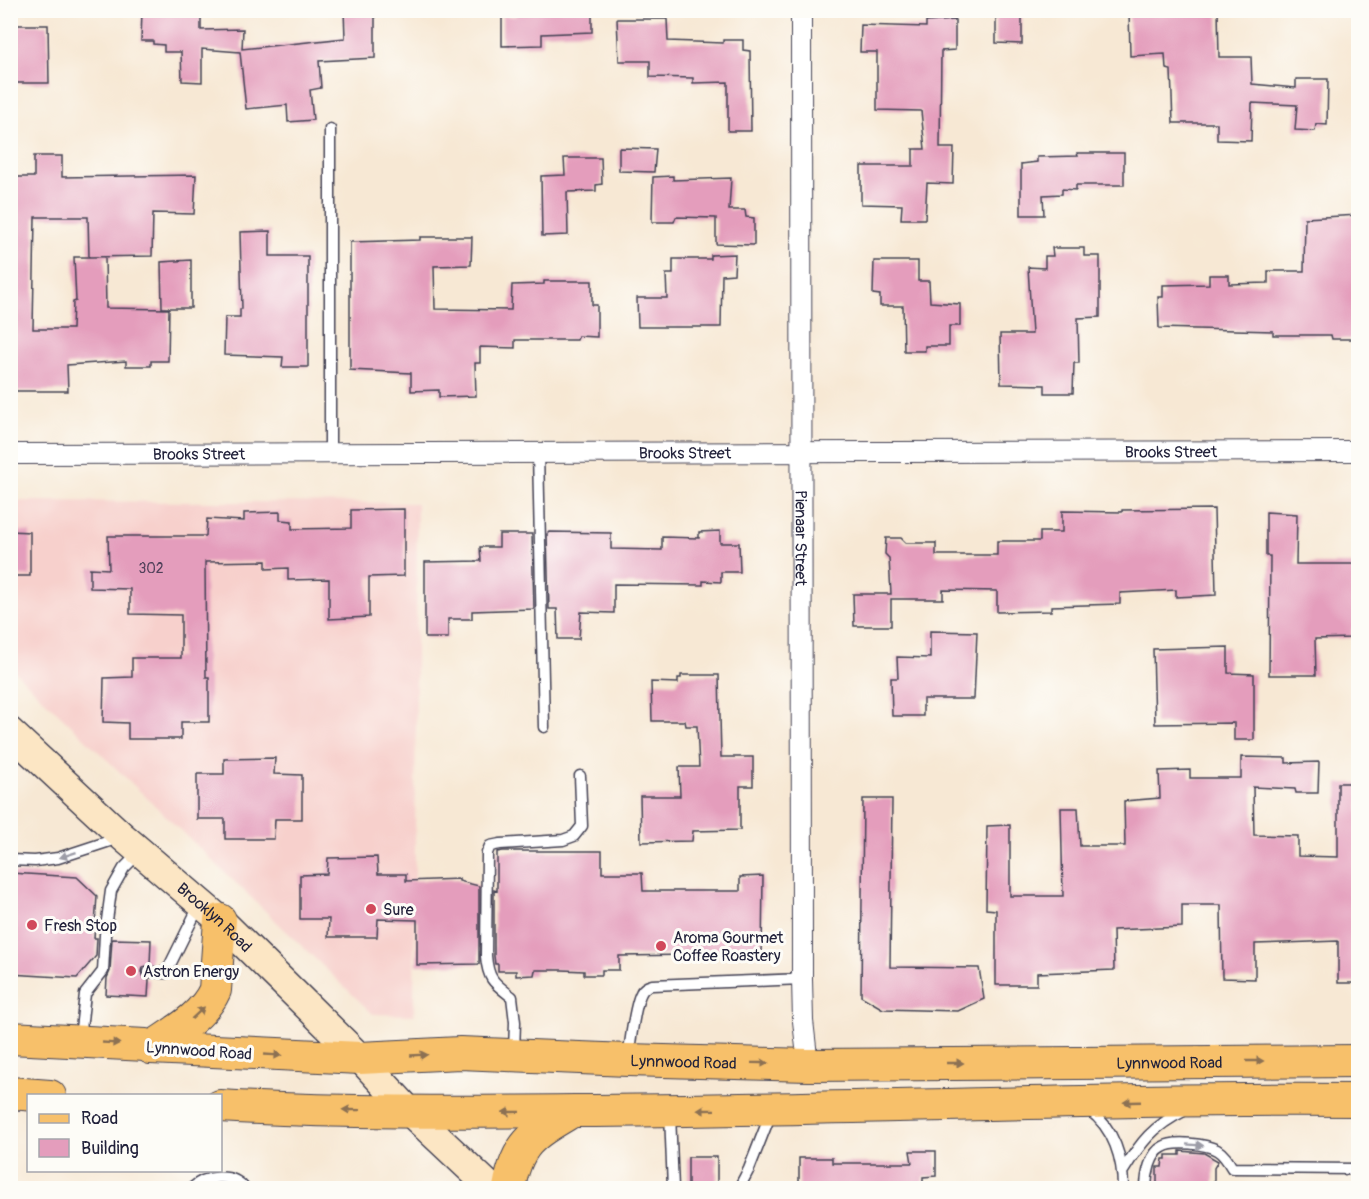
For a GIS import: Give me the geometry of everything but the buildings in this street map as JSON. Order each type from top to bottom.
[{"type":"main road","name":"Brooklyn Road","points":[[10,732],[132,845],[210,912],[360,1058],[409,1111],[491,1188]]},
{"type":"main road","points":[[151,1048],[201,1012],[210,1001],[214,990],[210,912]]},
{"type":"main road","name":"Lynnwood Road","points":[[10,1038],[146,1045],[151,1048],[360,1058],[460,1053],[808,1065],[1359,1061]]},
{"type":"main road","points":[[808,1065],[812,1079],[823,1088],[868,1093],[890,1105]]},
{"type":"main road","points":[[10,1093],[30,1094]]},
{"type":"main road","points":[[222,1106],[280,1110],[478,1113],[772,1110],[890,1105],[1209,1099],[1359,1100]]},
{"type":"main road","points":[[509,1188],[515,1162],[535,1133],[572,1111]]},
{"type":"street","name":"Pienaar Street","points":[[801,10],[802,980],[803,1021],[808,1065]]},
{"type":"street","name":"Brooks Street","points":[[10,454],[1359,451]]},
{"type":"lane","points":[[330,129],[330,453]]},
{"type":"lane","points":[[538,452],[544,727]]},
{"type":"lane","points":[[514,1055],[515,1022],[512,997],[487,972],[488,853],[490,846],[500,844],[563,840],[574,836],[582,826],[580,776]]},
{"type":"lane","points":[[10,860],[35,861],[132,845],[124,868],[111,891],[105,935],[105,970],[85,994],[80,1042]]},
{"type":"lane","points":[[149,972],[166,973],[210,912]]},
{"type":"lane","points":[[628,1060],[637,1004],[640,994],[646,987],[802,980]]},
{"type":"lane","points":[[1123,1171],[1137,1149],[1156,1127],[1165,1120],[1209,1099]]},
{"type":"lane","points":[[1079,1103],[1097,1116],[1108,1128],[1123,1171],[1123,1188]]},
{"type":"lane","points":[[739,1188],[749,1169],[772,1110]]},
{"type":"lane","points":[[670,1111],[673,1188]]},
{"type":"lane","points":[[1146,1188],[1149,1167],[1159,1149],[1169,1144],[1205,1145],[1219,1150],[1232,1168],[1359,1169]]},
{"type":"lane","points":[[192,1188],[198,1183],[214,1178],[231,1179],[244,1188]]},
{"type":"shaded area","points":[[10,501],[417,503],[414,1015],[373,1014],[11,668]]},
{"type":"place","name":"Sure","points":[[371,909]]},
{"type":"place","name":"Fresh Stop","points":[[32,925]]},
{"type":"place","name":"Aroma Gourmet Coffee Roastery","points":[[661,946]]},
{"type":"place","name":"Astron Energy","points":[[131,971]]}]
